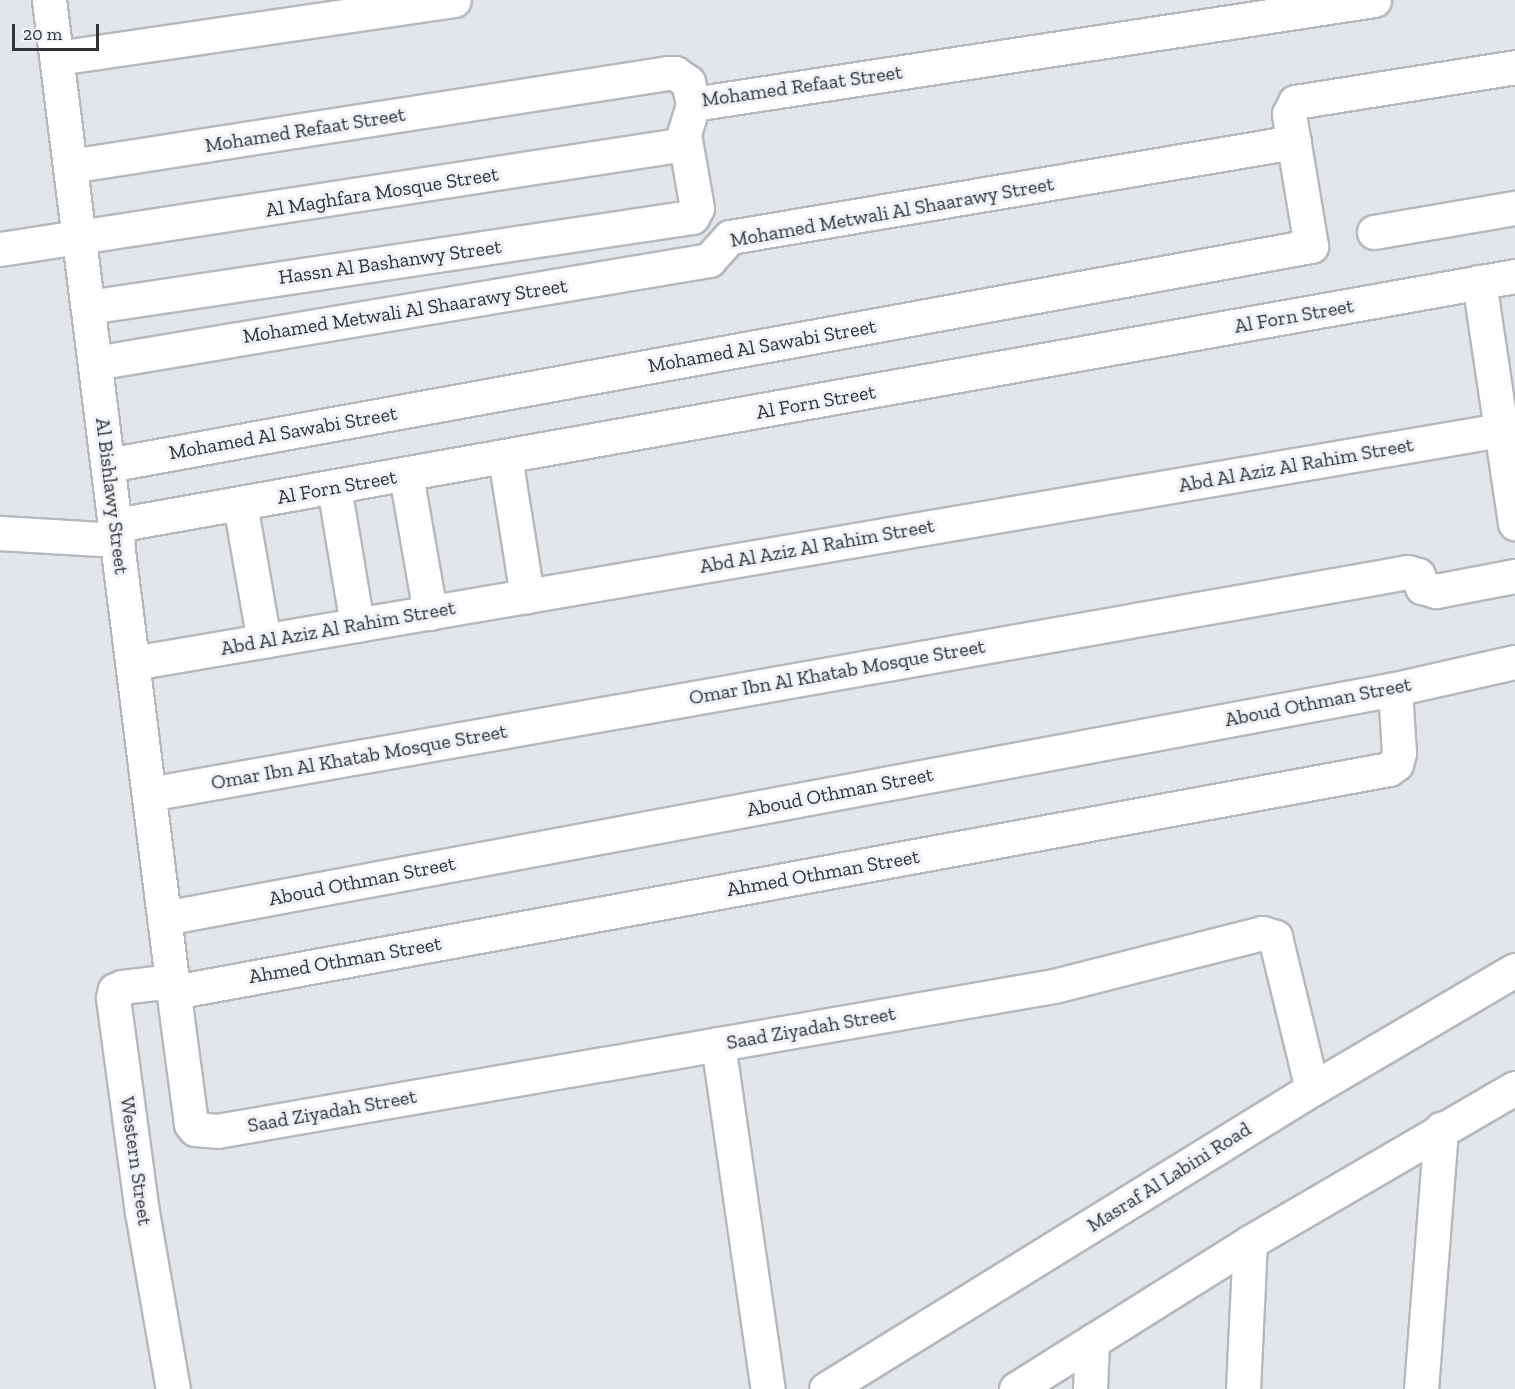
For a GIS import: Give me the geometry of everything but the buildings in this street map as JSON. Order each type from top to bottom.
[{"type":"street","name":"Al Bishlawy Street","points":[[49,0],[191,1124]]},
{"type":"street","points":[[57,58],[454,0]]},
{"type":"street","name":"Mohamed Refaat Street","points":[[70,166],[675,73],[688,82],[693,104],[1374,0]]},
{"type":"street","points":[[1294,142],[1289,114],[1295,102],[1515,67]]},
{"type":"street","points":[[685,144],[685,123],[693,104]]},
{"type":"street","name":"Mohamed Metwali Al Shaarawy Street","points":[[95,363],[709,260],[730,237],[1294,142]]},
{"type":"street","name":"Mohamed Al Sawabi Street","points":[[108,465],[1306,247],[1312,241],[1294,142]]},
{"type":"street","name":"Hassn Al Bashanwy Street","points":[[88,307],[692,217],[697,208],[685,144]]},
{"type":"street","name":"Al Maghfara Mosque Street","points":[[0,249],[80,239],[685,144]]},
{"type":"street","points":[[1374,232],[1515,208]]},
{"type":"street","name":"Al Forn Street","points":[[0,533],[117,532],[240,504],[1515,276]]},
{"type":"street","points":[[1479,282],[1515,523]]},
{"type":"street","name":"Abd Al Aziz Al Rahim Street","points":[[133,663],[1500,430]]},
{"type":"street","points":[[505,457],[527,596]]},
{"type":"street","points":[[406,475],[430,613]]},
{"type":"street","points":[[334,487],[357,625]]},
{"type":"street","points":[[240,504],[264,641]]},
{"type":"street","name":"Omar Ibn Al Khatab Mosque Street","points":[[149,794],[1408,572],[1419,575],[1422,587],[1436,591],[1515,576]]},
{"type":"street","name":"Aboud Othman Street","points":[[164,918],[1395,688],[1515,662]]},
{"type":"street","name":"Ahmed Othman Street","points":[[173,986],[1389,770],[1396,764],[1399,753],[1395,688]]},
{"type":"street","name":"Saad Ziyadah Street","points":[[191,1124],[204,1132],[217,1131],[1054,986],[1270,933],[1275,938],[1312,1089]]},
{"type":"street","name":"Masraf Al Labini Road","points":[[826,1389],[1312,1089],[1515,969]]},
{"type":"street","name":"Western Street","points":[[173,986],[122,987],[115,990],[113,998],[142,1212],[173,1389]]},
{"type":"street","points":[[718,1044],[768,1389]]},
{"type":"street","points":[[1016,1389],[1250,1242],[1515,1088]]},
{"type":"street","points":[[1421,1389],[1441,1129]]},
{"type":"street","points":[[1243,1389],[1250,1242]]},
{"type":"street","points":[[1090,1389],[1092,1341]]}]
